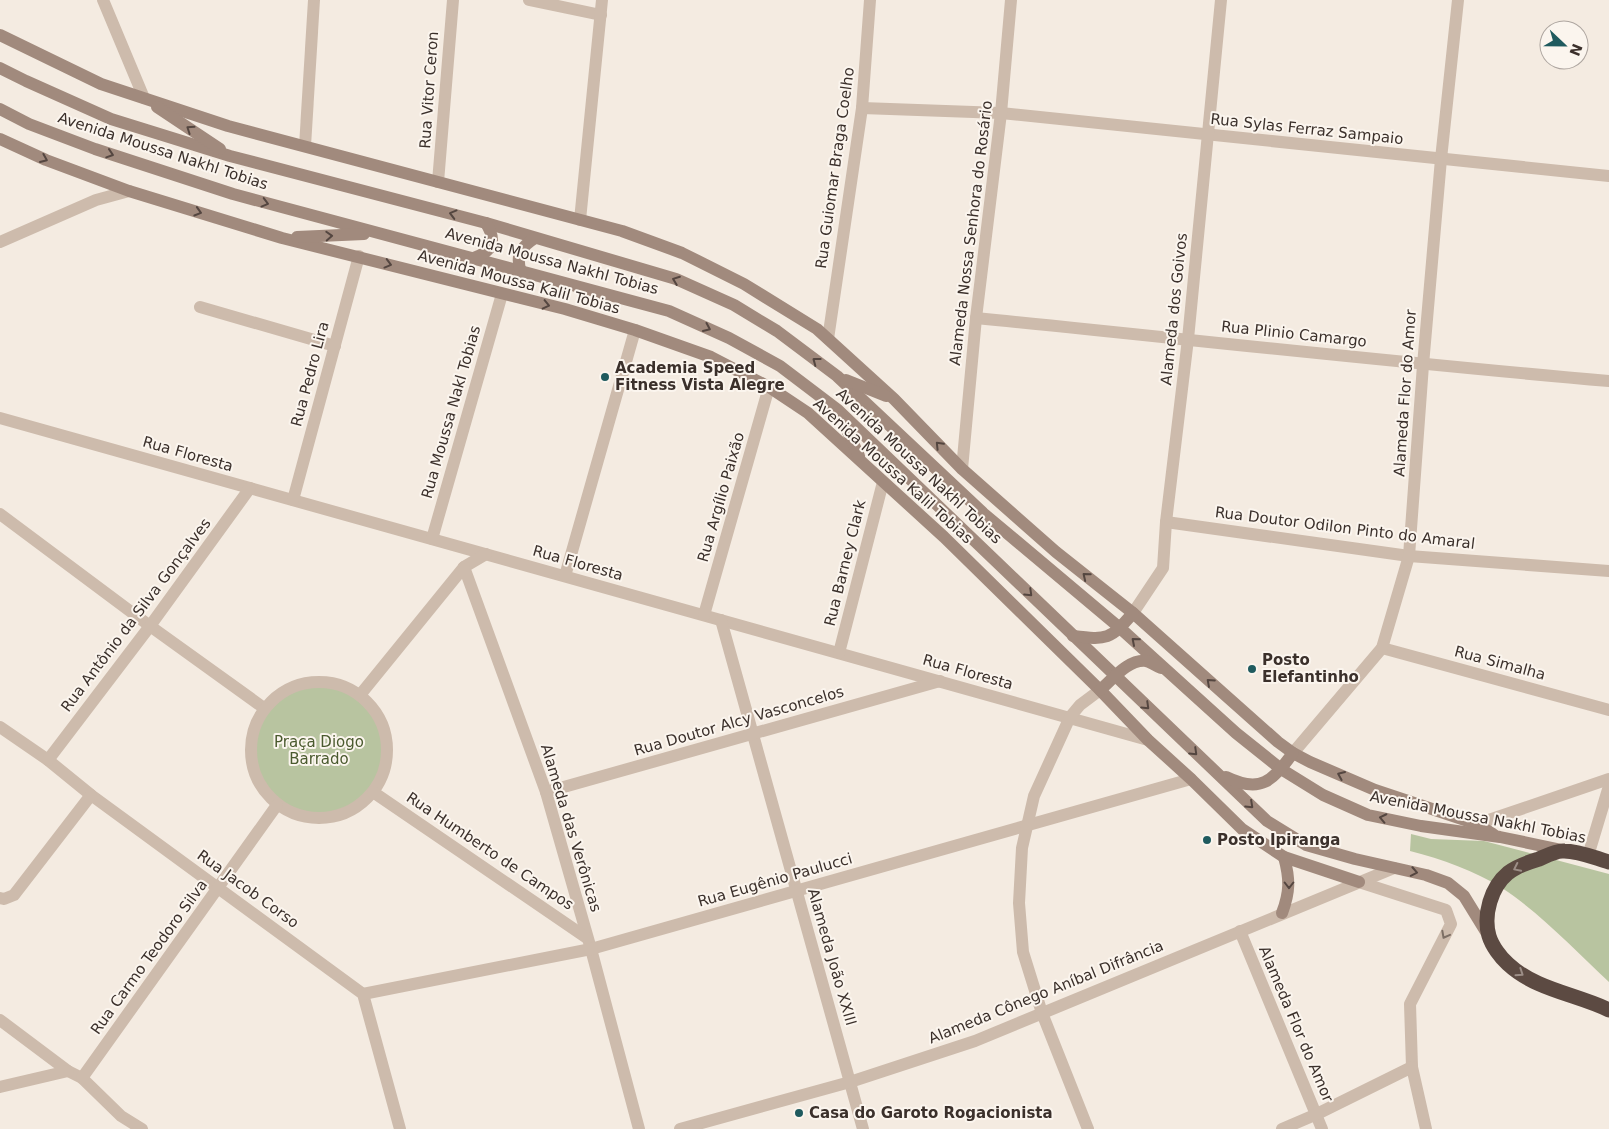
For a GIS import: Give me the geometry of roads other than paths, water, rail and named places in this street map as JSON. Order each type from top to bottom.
[{"type":"highway","name":"Avenida Moussa Nakhl Tobias","points":[[1563,850],[1601,858]]},
{"type":"highway","points":[[1489,936],[1488,907],[1493,894],[1508,872],[1563,850]]},
{"type":"highway","name":"Avenida Moussa Nakhl Tobias","points":[[1489,936],[1496,950],[1507,964],[1520,974],[1538,984],[1609,1010]]},
{"type":"main road","points":[[0,35],[101,84],[228,126],[622,231],[682,253],[744,284],[817,329],[894,399],[962,469],[1056,552],[1133,613],[1278,742],[1293,753],[1375,790],[1477,824],[1500,837]]},
{"type":"main road","name":"Avenida Moussa Nakhl Tobias","points":[[0,68],[111,119],[230,156],[486,223],[684,282],[734,305],[777,331],[837,376],[983,513],[1120,628],[1236,733],[1281,769],[1323,795],[1368,815],[1421,826],[1500,837],[1563,850]]},
{"type":"main road","points":[[144,98],[230,156]]},
{"type":"main road","name":"Avenida Moussa Nakhl Tobias","points":[[0,109],[29,124],[95,149],[233,194],[669,311],[729,338],[780,366],[838,410],[1267,821],[1306,845],[1426,875],[1448,883],[1464,896],[1489,936]]},
{"type":"main road","name":"Avenida Moussa Kalil Tobias","points":[[0,139],[46,160],[128,192],[282,238],[565,309],[635,330],[711,357],[769,387],[808,413],[944,537],[1153,744],[1242,829],[1284,857],[1359,882]]},
{"type":"main road","points":[[474,258],[484,254],[490,248],[493,240],[492,232],[486,223]]},
{"type":"main road","points":[[282,238],[376,233]]},
{"type":"main road","points":[[521,272],[518,264],[519,255],[524,246],[535,238]]},
{"type":"main road","points":[[837,376],[894,399]]},
{"type":"main road","points":[[838,410],[860,460]]},
{"type":"main road","points":[[944,537],[994,559]]},
{"type":"main road","points":[[1056,552],[1066,582]]},
{"type":"main road","points":[[1073,636],[1105,638],[1120,628],[1133,613]]},
{"type":"main road","points":[[1100,690],[1122,669],[1129,665],[1146,661],[1172,674]]},
{"type":"main road","points":[[1153,744],[1174,733]]},
{"type":"main road","points":[[1236,733],[1278,742]]},
{"type":"main road","points":[[1214,772],[1240,785],[1257,786],[1281,769],[1293,753]]},
{"type":"main road","points":[[1256,839],[1267,821]]},
{"type":"main road","points":[[1282,913],[1288,896],[1289,884],[1284,857]]},
{"type":"street","points":[[104,0],[144,98]]},
{"type":"street","points":[[305,146],[314,0]]},
{"type":"street","name":"Rua Vitor Ceron","points":[[438,182],[452,0]]},
{"type":"street","points":[[529,0],[601,15]]},
{"type":"street","points":[[580,220],[602,0]]},
{"type":"street","name":"Rua Guiomar Braga Coelho","points":[[828,339],[862,108],[870,0]]},
{"type":"street","name":"Alameda Nossa Senhora do Rosário","points":[[962,469],[976,318],[1001,113],[1011,0]]},
{"type":"street","name":"Alameda dos Goivos","points":[[1133,613],[1163,568],[1166,522],[1188,339],[1221,0]]},
{"type":"street","name":"Alameda Flor do Amor","points":[[1293,753],[1382,648],[1409,556],[1441,159],[1458,0]]},
{"type":"street","name":"Rua Sylas Ferraz Sampaio","points":[[862,108],[1001,113],[1609,176]]},
{"type":"street","points":[[0,242],[96,200],[128,192]]},
{"type":"street","name":"Rua Pedro Lira","points":[[293,500],[359,256]]},
{"type":"street","name":"Rua Moussa Nakl Tobias","points":[[432,539],[502,294]]},
{"type":"street","points":[[200,307],[335,346]]},
{"type":"street","name":"Rua Plinio Camargo","points":[[976,318],[1423,365],[1609,381]]},
{"type":"street","points":[[565,576],[635,330]]},
{"type":"street","name":"Rua Argílio Paixão","points":[[704,615],[769,387]]},
{"type":"street","name":"Rua Floresta","points":[[0,418],[1070,717],[1153,744]]},
{"type":"street","name":"Rua Barney Clark","points":[[839,652],[883,482]]},
{"type":"street","name":"Rua Antônio da Silva Gonçalves","points":[[48,760],[150,626],[250,488]]},
{"type":"street","points":[[0,514],[264,708]]},
{"type":"street","name":"Rua Doutor Odilon Pinto do Amaral","points":[[1166,522],[1409,556],[1609,571]]},
{"type":"street","points":[[360,695],[464,567],[486,554]]},
{"type":"street","name":"Alameda das Verônicas","points":[[464,567],[546,792],[639,1129]]},
{"type":"street","name":"Alameda João XXIII","points":[[721,620],[863,1129]]},
{"type":"street","name":"Rua Simalha","points":[[1382,648],[1609,710]]},
{"type":"street","points":[[320,681],[341,685],[360,695],[375,710],[385,730],[388,751],[384,773],[373,792],[358,807],[338,816],[317,819],[296,815],[277,805],[262,789],[253,770],[251,756],[250,748],[254,727],[264,708],[280,694],[299,684],[320,681]]},
{"type":"street","name":"Rua Doutor Alcy Vasconcelos","points":[[546,792],[940,681]]},
{"type":"street","points":[[1088,1129],[1042,1013],[1023,952],[1020,904],[1022,848],[1034,796],[1070,717],[1080,705],[1100,690]]},
{"type":"street","name":"Rua Jacob Corso","points":[[1,730],[48,760],[91,796],[219,887],[363,994]]},
{"type":"street","name":"Rua Eugênio Paulucci","points":[[363,994],[589,943],[797,891],[1191,779]]},
{"type":"street","points":[[1477,824],[1609,779]]},
{"type":"street","points":[[1601,858],[1609,786]]},
{"type":"street","name":"Rua Humberto de Campos","points":[[373,792],[589,943]]},
{"type":"street","points":[[0,898],[4,899],[14,895],[91,796]]},
{"type":"street","name":"Rua Carmo Teodoro Silva","points":[[82,1078],[277,805]]},
{"type":"street","name":"Alameda Cônego Aníbal Difrância","points":[[680,1129],[850,1082],[975,1041],[1394,868]]},
{"type":"street","points":[[1359,882],[1446,910],[1450,924],[1410,1004],[1412,1067],[1426,1129]]},
{"type":"street","name":"Alameda Flor do Amor","points":[[1240,931],[1322,1129]]},
{"type":"street","points":[[363,994],[400,1129]]},
{"type":"street","points":[[0,1020],[68,1071],[82,1078],[122,1116],[142,1129]]},
{"type":"street","points":[[1282,1129],[1317,1114],[1412,1067]]},
{"type":"street","points":[[0,1086],[68,1071]]},
{"type":"street","points":[[122,1116],[125,1129]]},
{"type":"place","name":"Academia Speed Fitness Vista Alegre","points":[[605,377]]},
{"type":"place","name":"Posto Elefantinho","points":[[1252,669]]},
{"type":"place","name":"Posto Ipiranga","points":[[1207,840]]},
{"type":"place","name":"Casa do Garoto Rogacionista","points":[[799,1113]]},
{"type":"park label","name":"Praça Diogo Barrado","points":[[319,750]]}]
